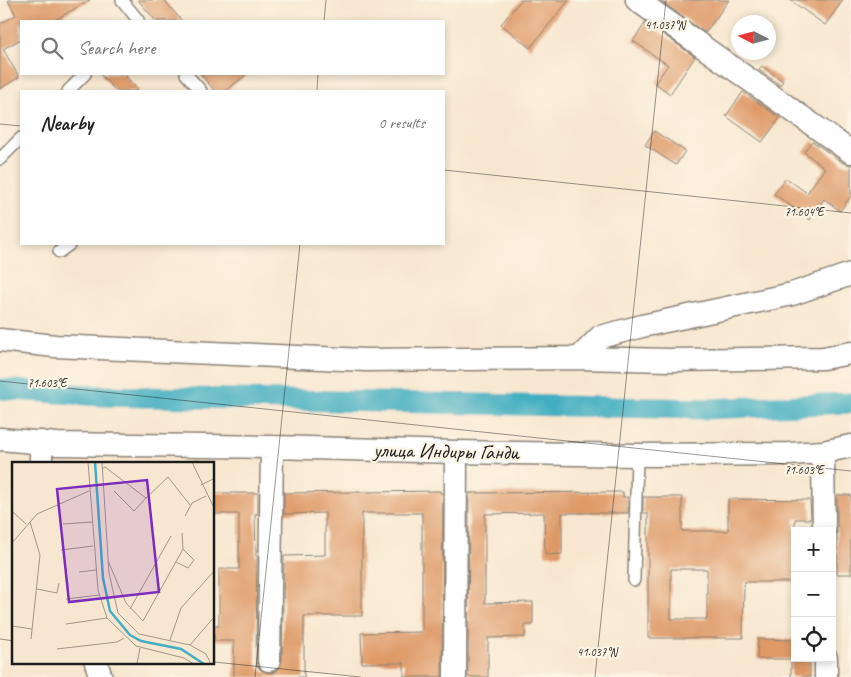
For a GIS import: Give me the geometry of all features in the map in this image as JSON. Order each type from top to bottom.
[{"type":"street","points":[[637,0],[851,152]]},
{"type":"street","points":[[579,358],[600,337],[792,294],[851,274]]},
{"type":"street","points":[[0,340],[55,346],[366,360],[823,358],[851,353]]},
{"type":"street","name":"улица Индиры Ганди","points":[[0,439],[41,453],[56,444],[272,446],[637,455],[789,454],[823,452],[851,446]]},
{"type":"street","points":[[269,660],[272,446]]},
{"type":"street","points":[[456,452],[456,677]]},
{"type":"street","points":[[823,452],[824,527]]},
{"type":"street","points":[[826,662],[826,677]]},
{"type":"street","points":[[96,664],[101,677]]},
{"type":"lane","points":[[122,0],[137,20]]},
{"type":"lane","points":[[69,90],[84,75]]},
{"type":"lane","points":[[187,75],[200,90]]},
{"type":"lane","points":[[0,159],[20,139]]},
{"type":"lane","points":[[59,252],[69,245]]},
{"type":"lane","points":[[634,580],[637,455]]},
{"type":"building","points":[[8,0],[90,0],[55,20],[20,20],[20,40],[3,49],[19,77],[0,89],[0,24],[16,15]]},
{"type":"building","points":[[138,0],[164,0],[181,20],[155,20]]},
{"type":"building","points":[[521,0],[569,0],[530,48],[501,24]]},
{"type":"building","points":[[662,0],[729,0],[705,33]]},
{"type":"building","points":[[790,0],[843,0],[825,25]]},
{"type":"building","points":[[646,22],[695,57],[670,94],[655,83],[668,65],[633,41]]},
{"type":"building","points":[[762,66],[783,81],[780,85],[759,70]]},
{"type":"building","points":[[101,75],[125,75],[138,90],[115,90]]},
{"type":"building","points":[[201,75],[246,75],[227,90],[214,90]]},
{"type":"building","points":[[743,92],[780,118],[762,142],[726,116]]},
{"type":"building","points":[[654,131],[685,151],[676,165],[645,145]]},
{"type":"building","points":[[812,141],[843,163],[851,165],[851,196],[840,211],[824,199],[810,220],[774,194],[786,178],[807,193],[825,168],[804,152]]},
{"type":"building","points":[[440,491],[440,493],[443,493],[442,677],[404,677],[404,663],[362,663],[361,633],[422,632],[422,513],[362,513],[362,616],[304,616],[304,677],[234,677],[234,641],[215,641],[215,626],[219,626],[219,569],[239,569],[239,514],[215,514],[215,493],[258,493],[258,514],[255,514],[257,556],[256,660],[257,666],[262,671],[269,673],[275,672],[280,667],[282,660],[284,556],[325,555],[325,513],[284,514],[284,493]]},
{"type":"building","points":[[623,492],[623,497],[628,497],[628,513],[562,513],[562,554],[545,555],[544,513],[485,514],[485,603],[533,602],[533,625],[525,625],[525,637],[488,638],[488,677],[468,677],[469,493]]},
{"type":"building","points":[[837,495],[851,495],[851,574],[837,574]]},
{"type":"building","points":[[643,497],[682,497],[682,531],[728,531],[728,499],[810,500],[811,519],[795,519],[795,527],[791,527],[791,582],[744,582],[743,638],[648,638],[648,513],[643,513]],"holes":[[[671,569],[707,569],[707,619],[671,619]]]},
{"type":"building","points":[[758,639],[791,640],[791,659],[757,659]]},
{"type":"building","points":[[791,662],[810,662],[810,677],[791,677]]},
{"type":"waterway","points":[[0,389],[101,396],[704,409],[851,403]]}]
